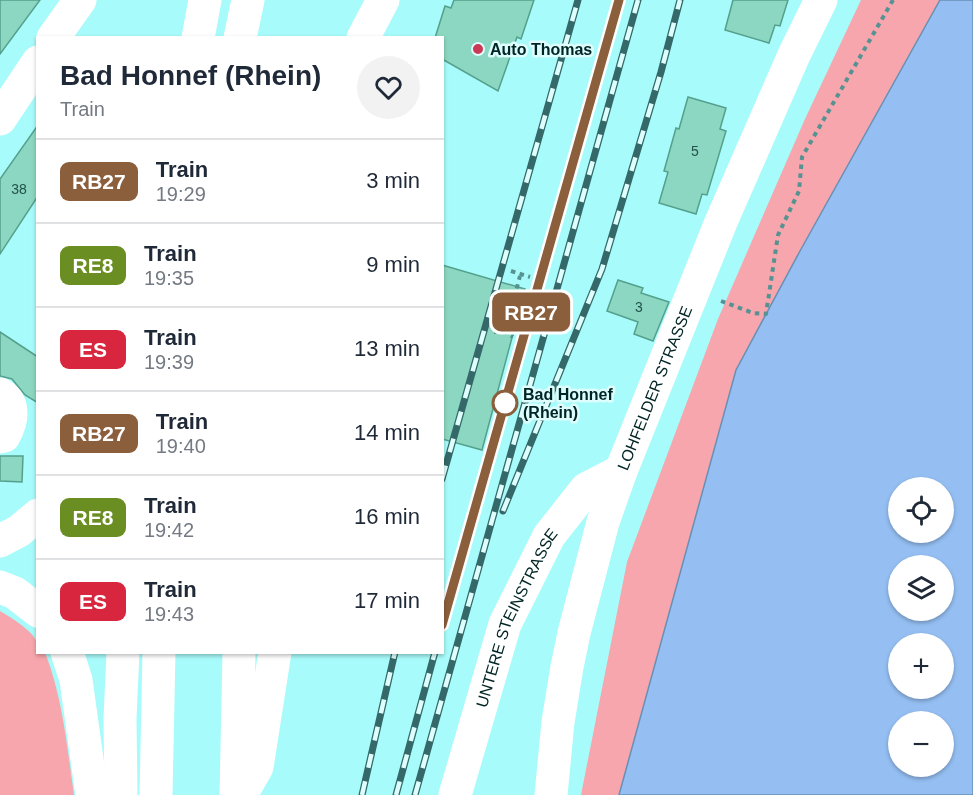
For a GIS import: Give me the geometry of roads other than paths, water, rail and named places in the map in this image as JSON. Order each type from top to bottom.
[{"type":"main road","points":[[54,36],[80,0]]},
{"type":"main road","points":[[198,36],[205,0]]},
{"type":"main road","points":[[225,36],[233,0]]},
{"type":"main road","points":[[240,36],[248,0]]},
{"type":"main road","points":[[364,36],[383,0]]},
{"type":"main road","name":"LOHFELDER STRASSE","points":[[551,795],[558,722],[573,633],[603,522],[621,471],[749,156],[821,0]]},
{"type":"main road","points":[[0,119],[36,65]]},
{"type":"main road","points":[[0,394],[5,397],[12,410],[11,424],[4,436],[0,437]]},
{"type":"main road","name":"UNTERE STEINSTRASSE","points":[[455,795],[505,624],[549,536],[586,489],[621,471]]},
{"type":"main road","points":[[0,541],[19,531],[36,517]]},
{"type":"main road","points":[[0,587],[15,593],[36,609]]},
{"type":"main road","points":[[68,654],[76,680],[92,795]]},
{"type":"main road","points":[[121,795],[120,719],[123,654]]},
{"type":"main road","points":[[156,795],[159,654]]},
{"type":"main road","points":[[236,795],[238,654]]},
{"type":"main road","points":[[241,795],[257,767],[275,654]]},
{"type":"water","points":[[940,0],[973,0],[973,795],[619,795],[736,370]]},
{"type":"railway","points":[[444,472],[578,0]]},
{"type":"railway","points":[[444,617],[619,0]]},
{"type":"railway","points":[[415,795],[638,0]]},
{"type":"railway","points":[[503,511],[602,269],[661,72],[680,0]]},
{"type":"railway","points":[[362,795],[395,654]]},
{"type":"railway","points":[[396,795],[434,654]]},
{"type":"train","name":"RB27","points":[[444,618],[619,0]]},
{"type":"place","name":"Auto Thomas","points":[[478,49]]},
{"type":"place","name":"Bad Honnef (Rhein)","points":[[505,403]]}]
